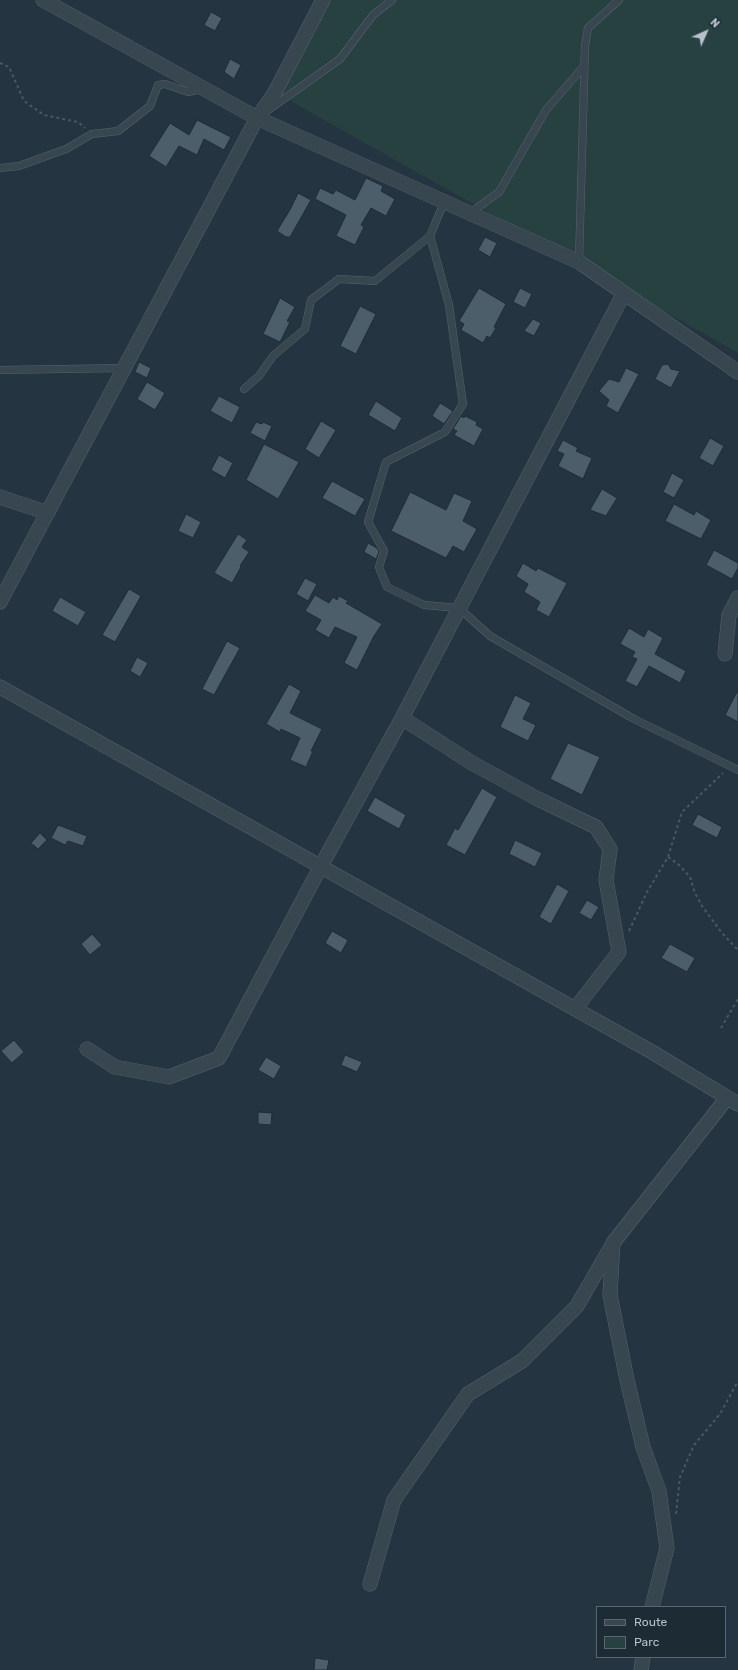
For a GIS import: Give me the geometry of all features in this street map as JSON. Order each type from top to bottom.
[{"type":"street","points":[[43,0],[258,118],[579,262],[738,372]]},
{"type":"street","points":[[0,602],[258,118],[274,94],[323,0]]},
{"type":"street","points":[[87,1050],[115,1067],[169,1077],[219,1058],[402,718],[458,608],[624,293]]},
{"type":"street","points":[[0,497],[48,513]]},
{"type":"street","points":[[724,654],[729,615],[738,598]]},
{"type":"street","points":[[0,687],[576,1009],[652,1052],[732,1101],[613,1243],[577,1306],[522,1361],[468,1394],[394,1500],[370,1584]]},
{"type":"street","points":[[402,718],[472,763],[538,799],[596,827],[610,848],[606,880],[619,952],[576,1009]]},
{"type":"street","points":[[613,1243],[610,1295],[627,1380],[643,1447],[658,1490],[667,1548],[652,1606]]},
{"type":"street","points":[[641,1670],[643,1658]]},
{"type":"lane","points":[[258,118],[340,59],[373,15],[392,0]]},
{"type":"lane","points":[[579,262],[584,46],[588,28],[619,0]]},
{"type":"lane","points":[[470,213],[499,192],[546,110],[584,66]]},
{"type":"lane","points":[[0,168],[19,166],[60,152],[92,134],[118,131],[150,106],[158,85],[165,84],[188,92],[204,88]]},
{"type":"lane","points":[[244,389],[259,376],[273,356],[305,329],[311,300],[339,279],[375,281],[430,236],[444,202]]},
{"type":"lane","points":[[430,236],[449,305],[463,404],[445,432],[386,462],[368,522],[384,551],[379,567],[387,587],[424,605],[458,608],[490,636],[634,719],[735,768]]},
{"type":"lane","points":[[0,370],[125,368]]},
{"type":"path","points":[[0,63],[9,68],[24,102],[44,115],[78,122],[92,134]]},
{"type":"path","points":[[628,932],[647,892],[668,857],[682,812],[735,768]]},
{"type":"path","points":[[668,857],[678,864],[690,877],[695,893],[702,906],[722,933],[738,950]]},
{"type":"path","points":[[721,1028],[738,999]]},
{"type":"path","points":[[675,1521],[680,1478],[694,1445],[720,1414],[738,1381]]},
{"type":"green space","points":[[318,0],[738,0],[738,353],[276,93]]},
{"type":"building","points":[[211,12],[222,18],[215,31],[204,25]]},
{"type":"building","points":[[230,59],[241,65],[234,79],[224,72]]},
{"type":"building","points":[[197,120],[231,137],[224,150],[204,139],[197,155],[179,146],[166,167],[149,156],[170,123],[189,135]]},
{"type":"building","points":[[366,178],[383,186],[381,191],[395,199],[386,216],[371,208],[361,225],[364,227],[355,245],[336,236],[346,215],[315,199],[320,188],[333,194],[336,190],[355,200]]},
{"type":"building","points":[[298,193],[311,200],[290,237],[286,237],[277,231]]},
{"type":"building","points":[[485,237],[497,243],[490,257],[478,250]]},
{"type":"building","points":[[479,288],[506,304],[494,327],[496,328],[490,338],[487,336],[483,343],[461,330],[464,324],[459,321]]},
{"type":"building","points":[[520,288],[532,294],[525,308],[513,302]]},
{"type":"building","points":[[280,298],[295,307],[287,321],[290,322],[280,342],[263,334]]},
{"type":"building","points":[[360,306],[376,314],[356,354],[340,346]]},
{"type":"building","points":[[533,319],[541,323],[534,336],[524,331]]},
{"type":"building","points":[[139,362],[151,368],[147,378],[135,372]]},
{"type":"building","points":[[668,364],[671,369],[680,371],[671,388],[655,379],[662,365]]},
{"type":"building","points":[[626,368],[639,374],[618,413],[606,406],[609,400],[599,391],[609,379],[619,382]]},
{"type":"building","points":[[147,382],[165,393],[155,410],[137,399]]},
{"type":"building","points":[[219,396],[240,407],[232,423],[210,411]]},
{"type":"building","points":[[376,401],[402,418],[395,431],[368,415]]},
{"type":"building","points":[[440,403],[453,411],[444,424],[432,416]]},
{"type":"building","points":[[461,416],[464,418],[465,416],[477,422],[476,425],[483,429],[474,446],[454,435],[457,431],[453,429]]},
{"type":"building","points":[[321,421],[336,430],[319,458],[305,449]]},
{"type":"building","points":[[256,422],[262,424],[263,422],[272,426],[265,441],[250,433]]},
{"type":"building","points":[[710,438],[724,446],[713,466],[699,458]]},
{"type":"building","points":[[563,440],[578,448],[576,451],[592,458],[583,479],[558,466],[564,454],[557,451]]},
{"type":"building","points":[[264,444],[299,462],[278,499],[246,480]]},
{"type":"building","points":[[219,455],[233,463],[225,478],[211,470]]},
{"type":"building","points":[[672,473],[684,480],[674,498],[663,492]]},
{"type":"building","points":[[332,481],[365,499],[355,516],[322,498]]},
{"type":"building","points":[[602,489],[617,498],[606,516],[590,510]]},
{"type":"building","points":[[410,492],[446,510],[454,493],[472,501],[463,521],[477,529],[464,552],[453,546],[446,558],[391,531]]},
{"type":"building","points":[[674,504],[694,515],[696,511],[711,520],[701,539],[665,521]]},
{"type":"building","points":[[186,514],[201,522],[193,538],[178,531]]},
{"type":"building","points":[[238,534],[247,540],[242,547],[249,552],[232,583],[214,573]]},
{"type":"building","points":[[368,543],[377,548],[379,552],[376,559],[364,552]]},
{"type":"building","points":[[714,550],[738,563],[738,568],[732,579],[706,565]]},
{"type":"building","points":[[523,563],[536,571],[538,568],[567,583],[549,617],[536,610],[540,602],[524,592],[528,584],[516,576]]},
{"type":"building","points":[[305,578],[317,584],[308,601],[296,594]]},
{"type":"building","points":[[129,589],[141,596],[115,642],[102,635]]},
{"type":"building","points":[[315,595],[329,603],[333,597],[337,600],[339,596],[348,601],[346,603],[382,624],[374,636],[357,670],[344,663],[357,637],[335,627],[329,638],[315,630],[321,620],[305,611]]},
{"type":"building","points":[[60,597],[86,612],[78,626],[52,611]]},
{"type":"building","points":[[629,628],[644,637],[648,629],[663,638],[655,654],[686,671],[680,683],[649,666],[637,687],[625,681],[637,659],[632,657],[635,652],[620,644]]},
{"type":"building","points":[[227,641],[240,648],[214,695],[202,689]]},
{"type":"building","points":[[137,657],[148,663],[140,677],[130,671]]},
{"type":"building","points":[[289,684],[301,691],[290,713],[322,729],[311,751],[313,751],[306,767],[290,760],[300,738],[281,729],[280,732],[266,724]]},
{"type":"building","points":[[738,690],[738,722],[725,715]]},
{"type":"building","points":[[515,695],[531,703],[523,719],[536,725],[528,741],[500,727]]},
{"type":"building","points":[[568,743],[600,757],[582,795],[550,779]]},
{"type":"building","points":[[482,788],[497,797],[465,855],[446,845],[455,828],[458,830]]},
{"type":"building","points":[[375,797],[406,815],[399,829],[367,811]]},
{"type":"building","points":[[698,814],[722,827],[717,838],[692,825]]},
{"type":"building","points":[[58,825],[87,836],[83,846],[68,841],[65,845],[51,838]]},
{"type":"building","points":[[40,833],[47,840],[38,849],[31,843]]},
{"type":"building","points":[[515,840],[542,853],[535,867],[509,854]]},
{"type":"building","points":[[557,884],[569,891],[551,924],[539,917]]},
{"type":"building","points":[[587,900],[599,907],[591,920],[579,913]]},
{"type":"building","points":[[332,931],[348,940],[341,953],[325,943]]},
{"type":"building","points":[[92,934],[102,945],[90,955],[81,944]]},
{"type":"building","points":[[670,944],[695,958],[687,972],[661,958]]},
{"type":"building","points":[[14,1040],[24,1052],[12,1063],[1,1051]]},
{"type":"building","points":[[345,1055],[362,1062],[357,1072],[341,1065]]},
{"type":"building","points":[[266,1057],[281,1066],[274,1079],[258,1070]]},
{"type":"building","points":[[258,1112],[272,1113],[271,1125],[258,1124]]},
{"type":"building","points":[[315,1658],[329,1660],[327,1670],[314,1670]]}]
